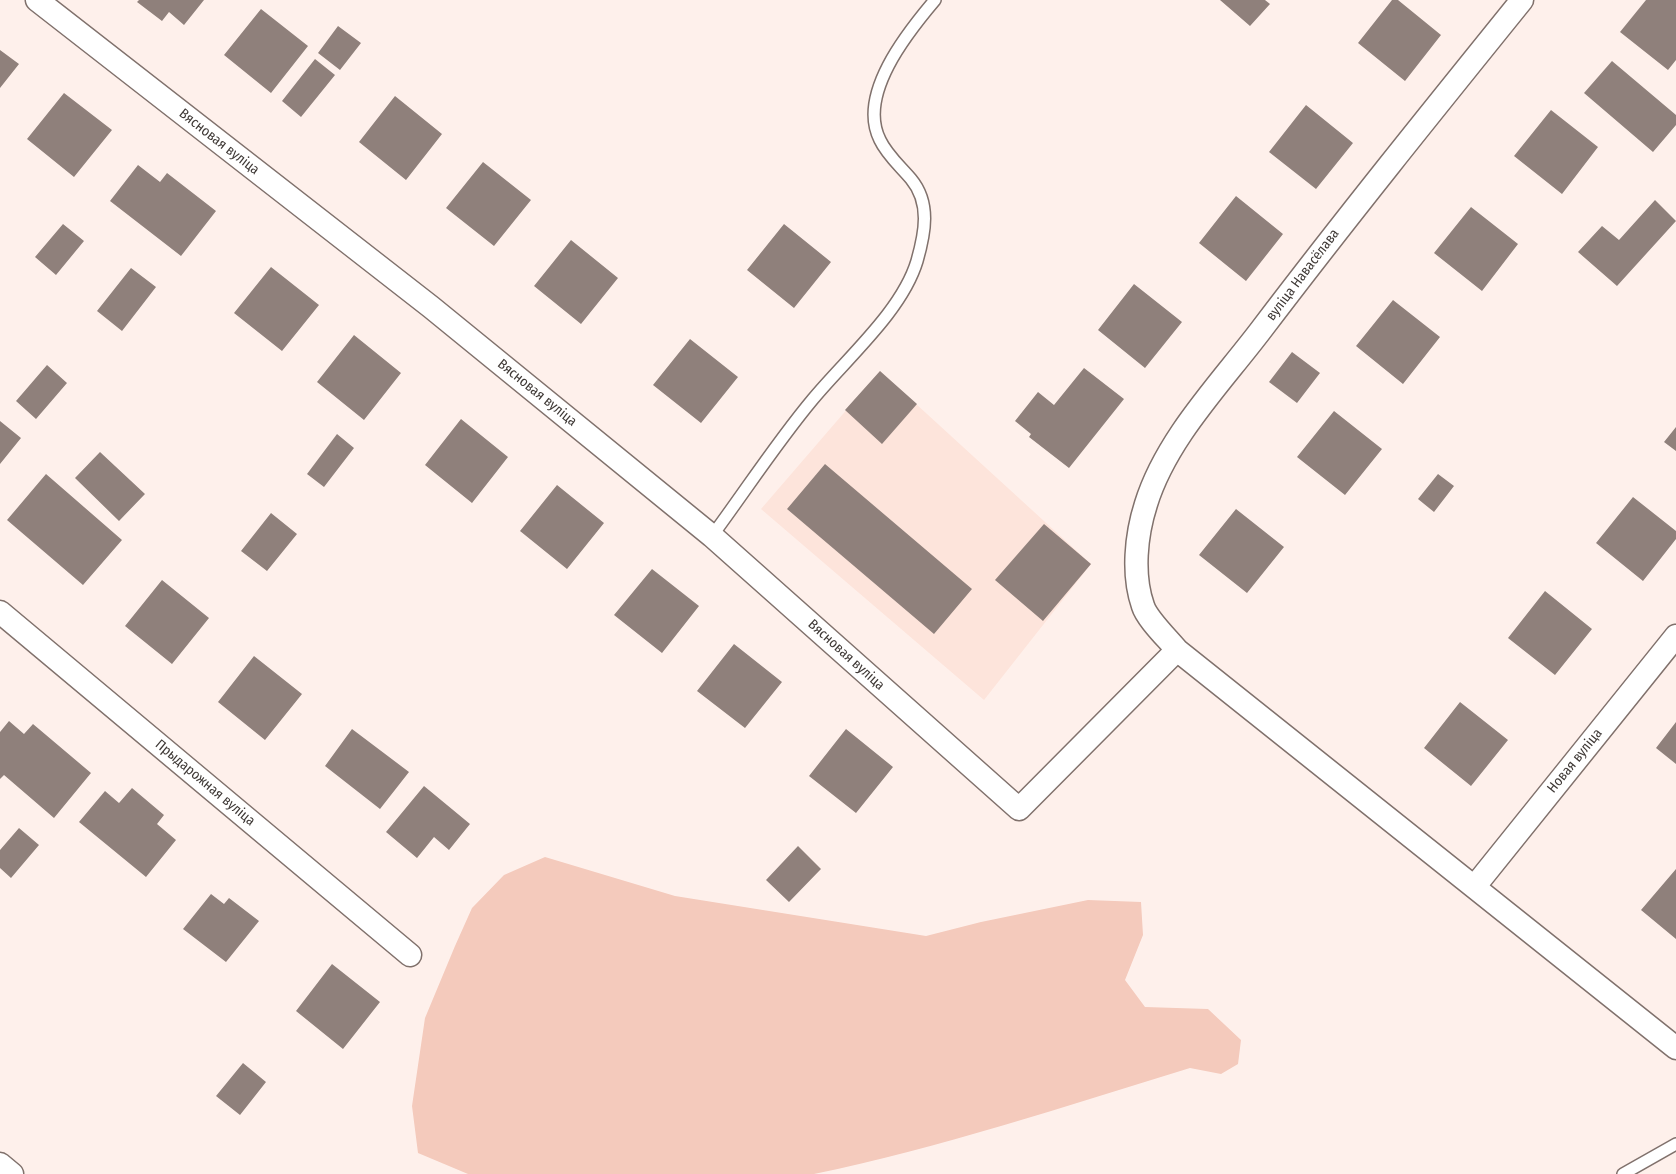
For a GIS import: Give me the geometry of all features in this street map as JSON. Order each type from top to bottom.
[{"type":"street","name":"Вясновая вуліца","points":[[37,0],[431,307],[712,536],[1019,809],[1177,650]]},
{"type":"street","name":"вуліца Навасёлава","points":[[1522,0],[1365,195],[1179,439],[1163,463],[1145,505],[1136,575],[1143,608],[1177,650],[1676,1048]]},
{"type":"street","name":"Прыдарожная вуліца","points":[[0,612],[410,955]]},
{"type":"street","name":"Новая вуліца","points":[[1475,886],[1676,636]]},
{"type":"street","points":[[0,1164],[12,1174]]},
{"type":"lane","points":[[712,536],[812,399],[868,336],[909,284],[924,236],[925,214],[921,196],[912,180],[889,155],[879,140],[874,125],[874,110],[877,90],[889,64],[935,0]]},
{"type":"lane","points":[[1623,1174],[1676,1144]]},
{"type":"shaded area","points":[[880,371],[1091,564],[984,700],[761,509]]},
{"type":"shaded area","points":[[545,857],[675,896],[926,936],[981,922],[1088,900],[1141,902],[1143,935],[1125,980],[1145,1007],[1208,1009],[1241,1040],[1238,1064],[1221,1074],[1190,1068],[956,1139],[861,1164],[814,1174],[468,1174],[418,1153],[412,1106],[425,1018],[472,908],[504,875]]},
{"type":"building","points":[[139,0],[204,0],[184,25],[169,12],[162,21],[137,2]]},
{"type":"building","points":[[1220,0],[1265,0],[1270,4],[1250,26]]},
{"type":"building","points":[[1392,0],[1398,0],[1441,35],[1405,81],[1358,43]]},
{"type":"building","points":[[1646,0],[1676,0],[1676,60],[1668,70],[1620,32]]},
{"type":"building","points":[[261,9],[308,46],[271,93],[224,55]]},
{"type":"building","points":[[338,26],[361,43],[340,70],[318,53]]},
{"type":"building","points":[[0,50],[19,64],[0,88]]},
{"type":"building","points":[[315,59],[335,75],[301,117],[282,101]]},
{"type":"building","points":[[1612,61],[1676,115],[1676,125],[1653,152],[1584,93]]},
{"type":"building","points":[[64,93],[112,130],[74,177],[27,139]]},
{"type":"building","points":[[395,96],[442,134],[406,180],[359,142]]},
{"type":"building","points":[[1306,105],[1353,143],[1316,189],[1269,152]]},
{"type":"building","points":[[1551,110],[1598,147],[1562,194],[1514,156]]},
{"type":"building","points":[[483,162],[531,200],[494,246],[446,208]]},
{"type":"building","points":[[138,165],[160,182],[167,173],[216,211],[181,256],[110,201]]},
{"type":"building","points":[[1236,196],[1283,234],[1246,281],[1199,243]]},
{"type":"building","points":[[1655,200],[1676,221],[1617,286],[1578,252],[1602,226],[1619,240]]},
{"type":"building","points":[[1471,207],[1518,244],[1482,291],[1434,253]]},
{"type":"building","points":[[63,224],[84,241],[56,275],[35,257]]},
{"type":"building","points":[[784,224],[831,262],[794,308],[747,270]]},
{"type":"building","points":[[571,240],[618,278],[581,324],[534,286]]},
{"type":"building","points":[[271,267],[319,305],[282,351],[234,313]]},
{"type":"building","points":[[131,268],[156,287],[122,331],[97,311]]},
{"type":"building","points":[[1134,284],[1182,322],[1145,368],[1098,330]]},
{"type":"building","points":[[1393,300],[1440,337],[1403,384],[1356,346]]},
{"type":"building","points":[[354,335],[401,373],[364,420],[317,382]]},
{"type":"building","points":[[690,339],[738,377],[701,423],[653,385]]},
{"type":"building","points":[[1292,352],[1320,373],[1297,403],[1269,382]]},
{"type":"building","points":[[47,365],[67,383],[36,419],[16,401]]},
{"type":"building","points":[[1084,368],[1124,399],[1069,468],[1029,437],[1031,434],[1015,421],[1038,392],[1054,405]]},
{"type":"building","points":[[880,371],[917,404],[882,444],[845,410]]},
{"type":"building","points":[[1334,411],[1382,449],[1345,495],[1297,457]]},
{"type":"building","points":[[461,419],[508,457],[472,503],[425,465]]},
{"type":"building","points":[[0,421],[21,438],[0,464]]},
{"type":"building","points":[[1676,427],[1676,451],[1664,442]]},
{"type":"building","points":[[337,434],[354,448],[324,487],[307,474]]},
{"type":"building","points":[[100,452],[145,494],[119,521],[75,478]]},
{"type":"building","points":[[825,464],[972,589],[934,634],[787,509]]},
{"type":"building","points":[[46,474],[122,540],[83,585],[7,520]]},
{"type":"building","points":[[1438,474],[1454,486],[1434,512],[1418,499]]},
{"type":"building","points":[[557,485],[604,523],[567,569],[520,531]]},
{"type":"building","points":[[1633,497],[1676,531],[1676,539],[1643,581],[1596,543]]},
{"type":"building","points":[[1236,509],[1284,547],[1247,593],[1199,555]]},
{"type":"building","points":[[271,513],[297,534],[267,571],[241,551]]},
{"type":"building","points":[[1044,524],[1091,564],[1043,621],[995,580]]},
{"type":"building","points":[[652,569],[699,606],[662,653],[614,615]]},
{"type":"building","points":[[162,580],[209,618],[172,664],[125,626]]},
{"type":"building","points":[[1545,591],[1592,629],[1555,675],[1508,638]]},
{"type":"building","points":[[734,644],[782,682],[745,728],[697,691]]},
{"type":"building","points":[[254,656],[302,694],[265,740],[218,702]]},
{"type":"building","points":[[1460,702],[1508,740],[1471,786],[1424,748]]},
{"type":"building","points":[[9,721],[24,734],[33,724],[91,773],[54,818],[4,775],[0,779],[0,732]]},
{"type":"building","points":[[1676,722],[1676,764],[1656,748]]},
{"type":"building","points":[[352,729],[409,772],[380,809],[325,766]]},
{"type":"building","points":[[846,729],[893,767],[856,813],[809,776]]},
{"type":"building","points":[[424,786],[470,824],[449,850],[434,837],[417,858],[386,832]]},
{"type":"building","points":[[132,788],[164,815],[157,824],[176,840],[146,877],[79,822],[105,791],[119,803]]},
{"type":"building","points":[[19,828],[39,845],[11,878],[0,868],[0,850]]},
{"type":"building","points":[[798,846],[821,869],[789,902],[766,880]]},
{"type":"building","points":[[1676,869],[1676,939],[1641,910]]},
{"type":"building","points":[[211,894],[224,904],[229,898],[259,921],[226,962],[183,929]]},
{"type":"building","points":[[332,964],[380,1002],[343,1049],[296,1011]]},
{"type":"building","points":[[243,1063],[266,1082],[240,1115],[216,1096]]}]
